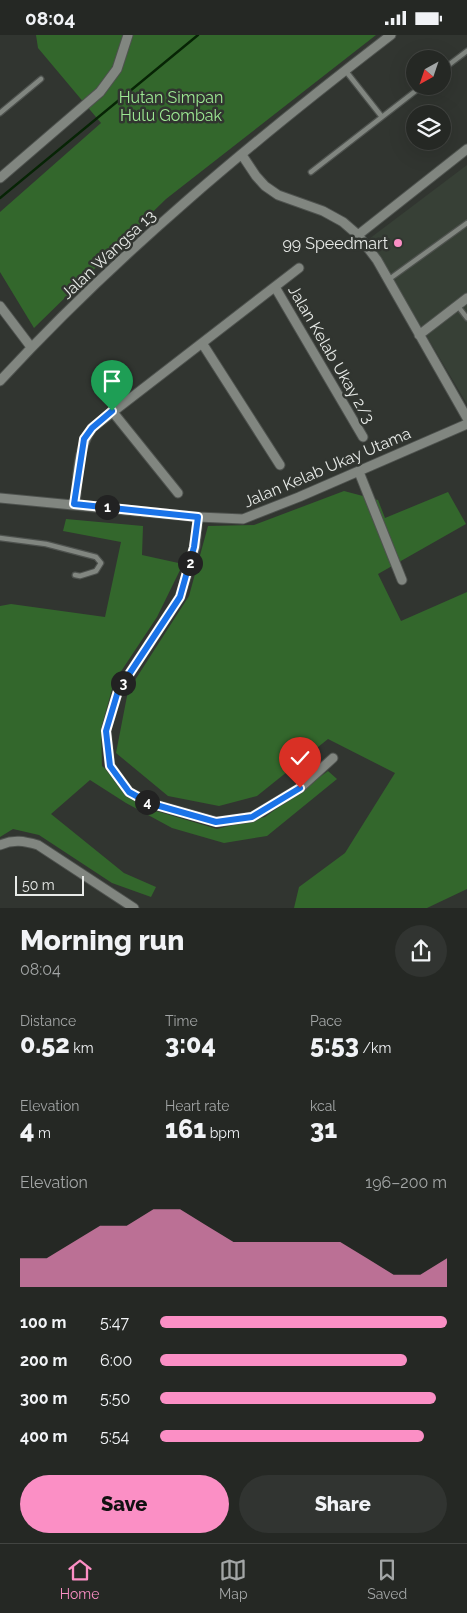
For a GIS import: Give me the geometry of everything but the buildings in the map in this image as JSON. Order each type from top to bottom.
[{"type":"street","points":[[0,178],[100,92],[117,69],[128,35]]},
{"type":"street","name":"Jalan Wangsa 13","points":[[0,381],[31,347],[96,283],[242,155],[345,70],[391,35]]},
{"type":"street","points":[[358,235],[467,149]]},
{"type":"street","points":[[242,155],[256,177],[278,195],[322,211],[343,222],[358,235],[377,260],[467,418]]},
{"type":"street","points":[[74,504],[84,439],[92,428],[299,268]]},
{"type":"street","name":"Jalan Kelab Ukay 2/3","points":[[275,287],[363,437]]},
{"type":"street","points":[[419,335],[467,298]]},
{"type":"street","points":[[0,306],[31,347]]},
{"type":"street","points":[[202,343],[280,465]]},
{"type":"street","points":[[112,411],[178,493]]},
{"type":"street","name":"Jalan Kelab Ukay Utama","points":[[0,499],[74,504],[198,517],[244,519],[467,424]]},
{"type":"street","points":[[359,471],[402,580]]},
{"type":"street","points":[[198,517],[194,547],[180,597],[118,691],[106,731],[110,766],[129,792],[149,803],[216,822],[252,817],[300,788],[332,758]]},
{"type":"street","points":[[0,845],[20,840],[38,845],[134,908]]},
{"type":"lane","points":[[451,63],[467,51]]},
{"type":"lane","points":[[345,70],[382,117]]},
{"type":"lane","points":[[0,113],[41,79]]},
{"type":"lane","points":[[311,172],[410,95]]},
{"type":"lane","points":[[388,280],[467,223]]},
{"type":"lane","points":[[457,305],[467,318]]},
{"type":"lane","points":[[0,538],[63,548],[96,557],[100,563],[96,571],[80,576],[75,575]]},
{"type":"shaded area","points":[[467,165],[467,404],[369,239]]},
{"type":"green space","name":"Hutan Simpan Hulu Gombak","points":[[36,35],[376,35],[166,199],[34,328],[0,272],[0,212],[101,123],[38,48]]},
{"type":"green space","points":[[344,491],[378,500],[385,518],[448,492],[466,524],[378,574],[401,621],[467,592],[467,889],[427,908],[294,908],[299,887],[345,853],[395,773],[328,739],[257,796],[219,806],[168,796],[116,753],[128,691],[189,596],[208,526],[254,525]]},
{"type":"green space","points":[[66,519],[143,526],[142,555],[183,564],[157,617],[114,682],[101,729],[102,766],[153,810],[217,829],[265,817],[328,771],[337,779],[267,836],[224,843],[172,828],[126,803],[90,780],[51,814],[124,873],[156,887],[151,897],[112,883],[39,835],[13,829],[0,837],[0,606],[11,604],[105,617],[121,542],[63,531]]},
{"type":"waterway","points":[[0,198],[198,35]]},
{"type":"place","name":"99 Speedmart","points":[[398,243]]},
{"type":"route","points":[[112,411],[92,428],[84,439],[74,504],[198,517],[194,547],[180,597],[118,691],[106,731],[110,766],[129,792],[149,803],[216,822],[252,817],[300,788]]}]
